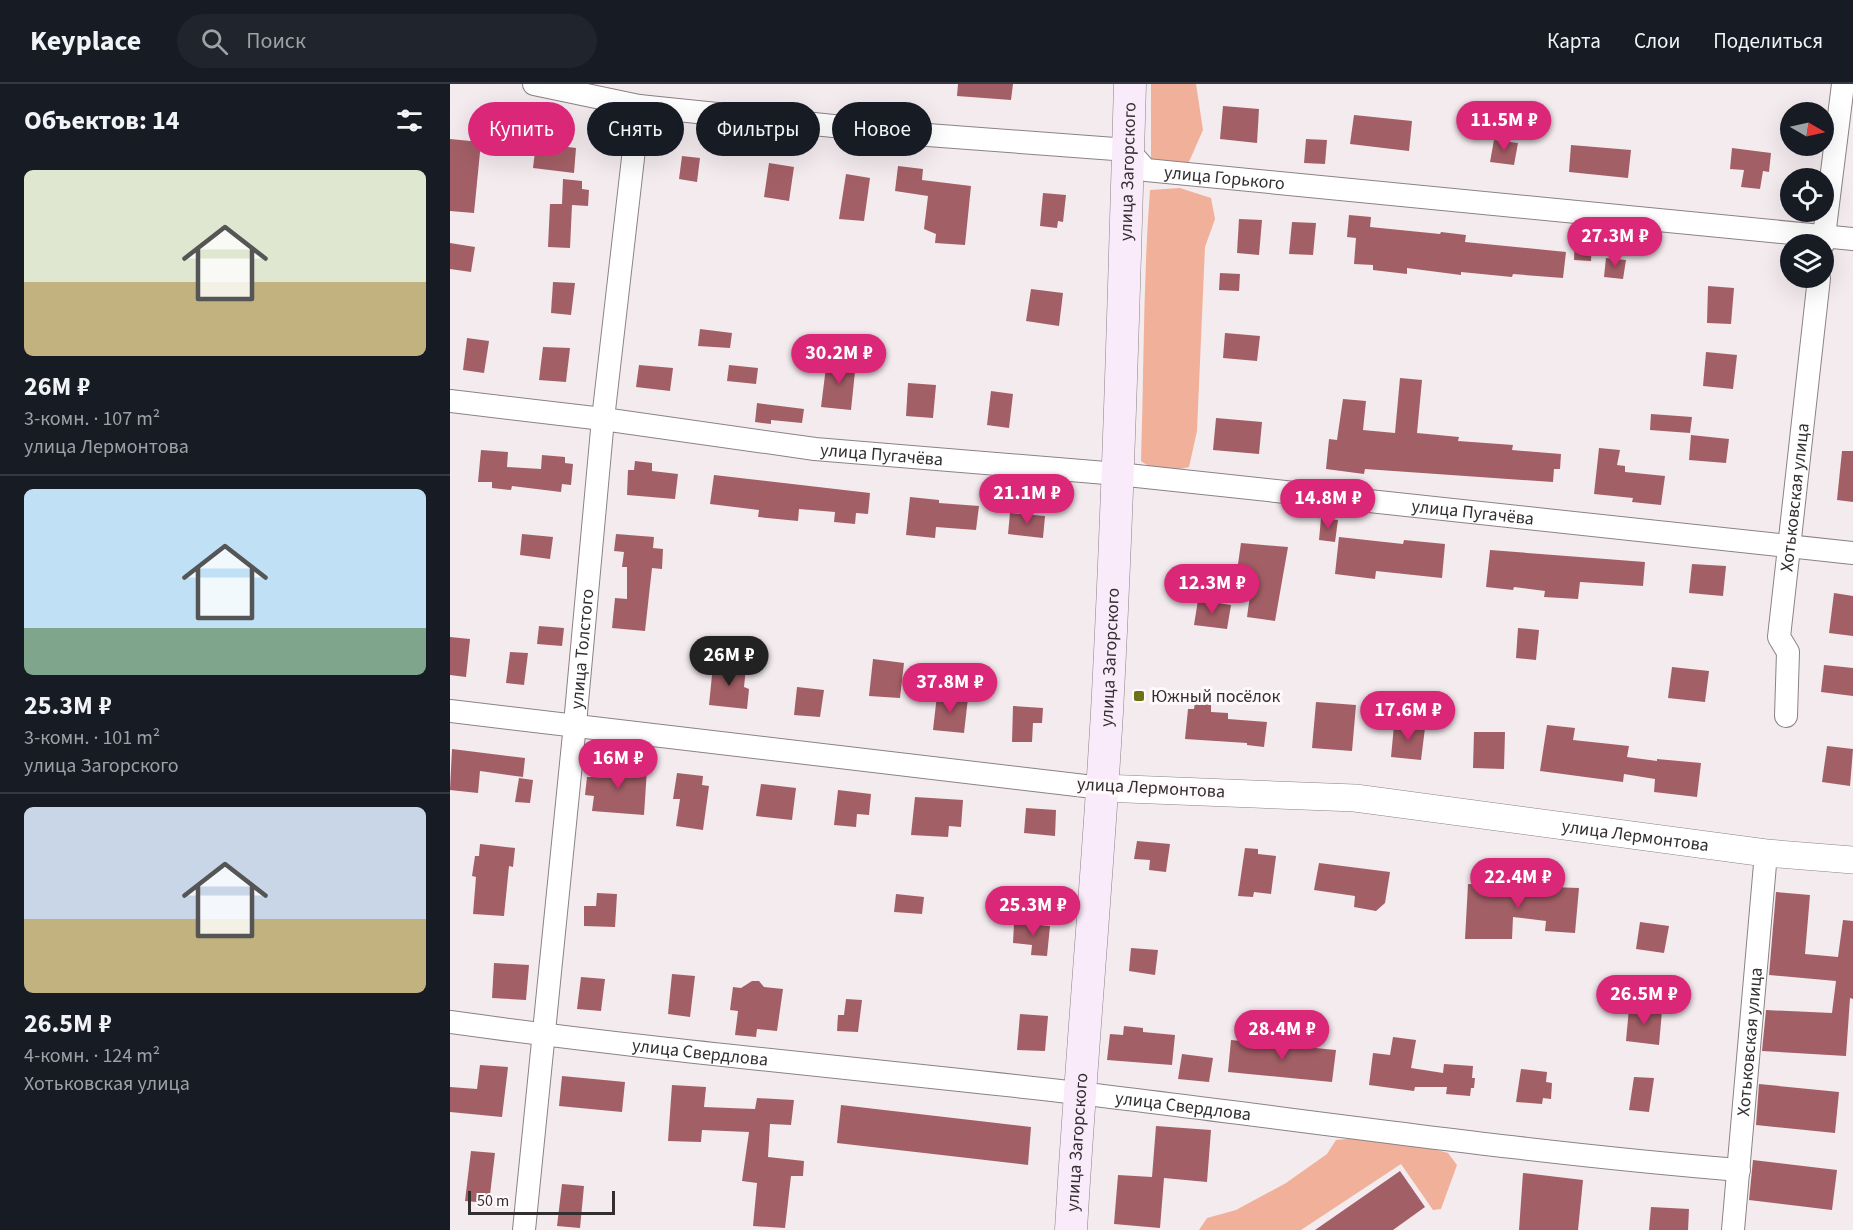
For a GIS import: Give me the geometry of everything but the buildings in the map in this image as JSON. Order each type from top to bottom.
[{"type":"main road","name":"улица Загорского","points":[[1071,1230],[1102,788],[1118,474],[1130,84]]},
{"type":"street","points":[[534,84],[620,102]]},
{"type":"street","points":[[1824,234],[1843,84]]},
{"type":"street","points":[[684,111],[901,133],[1128,150]]},
{"type":"street","name":"улица Горького","points":[[1128,150],[1146,170],[1780,236]]},
{"type":"street","name":"улица Толстого","points":[[524,1230],[576,724],[603,419],[633,156]]},
{"type":"street","name":"улица Горького","points":[[1834,240],[1853,239]]},
{"type":"street","name":"Хотьковская улица","points":[[1786,716],[1788,652],[1779,637],[1818,288]]},
{"type":"street","name":"улица Пугачёва","points":[[450,401],[603,419],[815,449],[1118,474],[1853,553]]},
{"type":"street","name":"улица Лермонтова","points":[[450,711],[576,724],[1102,788],[1355,798],[1766,853],[1853,860]]},
{"type":"street","name":"Хотьковская улица","points":[[1732,1230],[1766,853]]},
{"type":"street","name":"улица Свердлова","points":[[450,1022],[544,1035],[1079,1093],[1619,1161],[1739,1170]]},
{"type":"shaded area","points":[[1151,84],[1196,84],[1203,130],[1188,164],[1151,161]]},
{"type":"shaded area","points":[[1180,188],[1211,198],[1215,219],[1205,247],[1197,431],[1189,467],[1164,470],[1146,465],[1141,461],[1148,224],[1150,190]]},
{"type":"shaded area","points":[[1367,1137],[1422,1146],[1448,1153],[1457,1165],[1441,1209],[1433,1210],[1401,1164],[1301,1230],[1199,1230],[1207,1218],[1236,1210],[1286,1183],[1327,1154],[1336,1140]]},
{"type":"place","name":"Южный посёлок","points":[[1139,696]]}]
